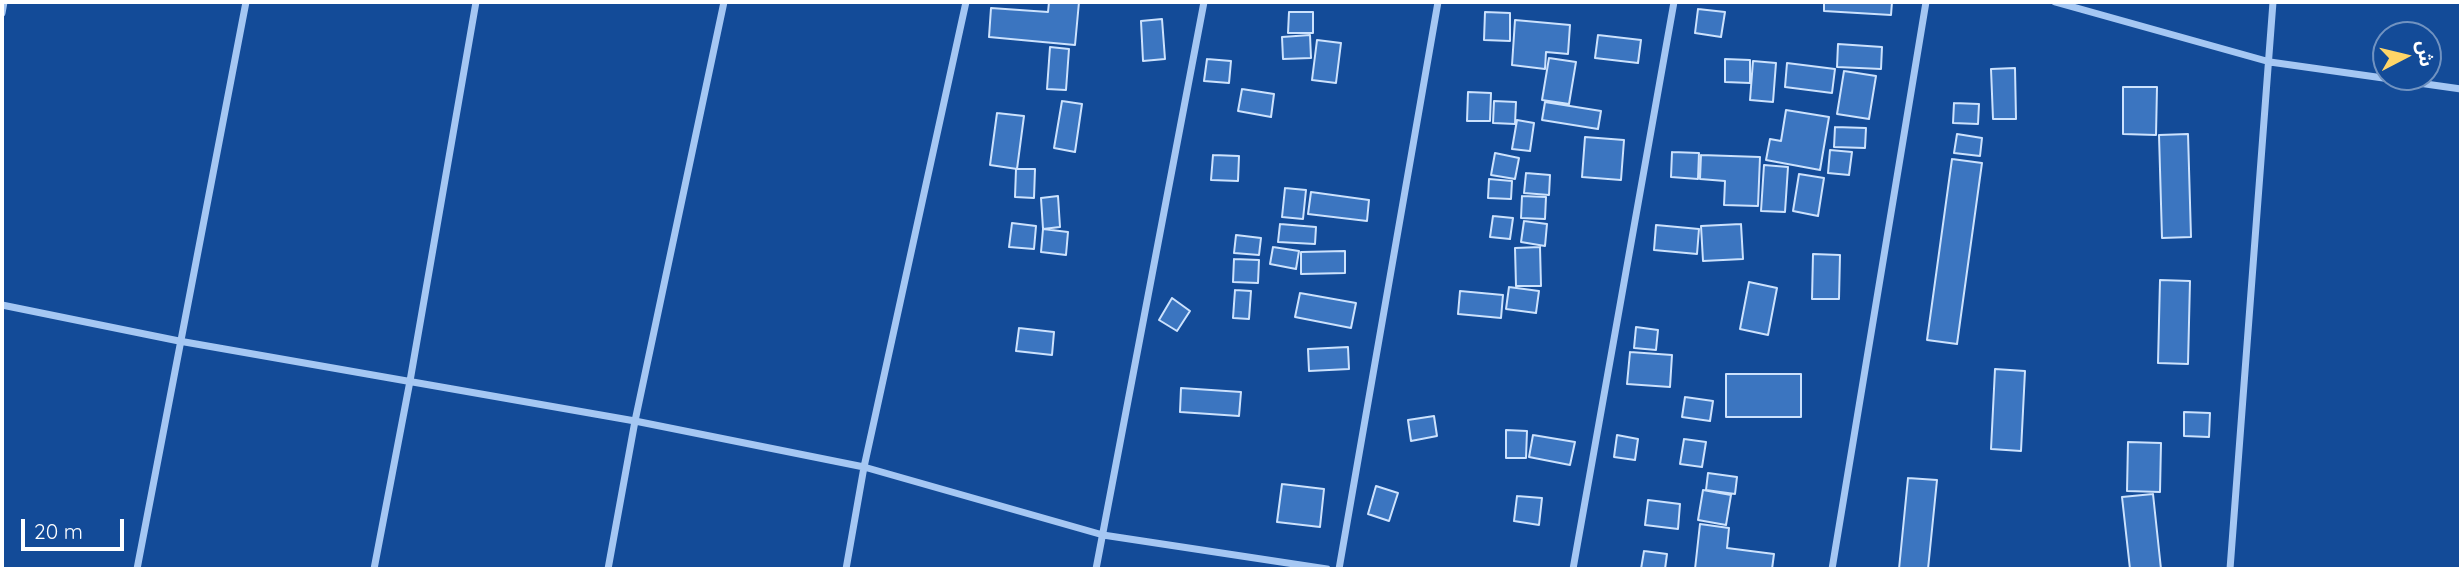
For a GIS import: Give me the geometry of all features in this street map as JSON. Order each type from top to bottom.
[{"type":"street","points":[[2,13],[4,2]]},
{"type":"street","points":[[137,569],[246,2]]},
{"type":"street","points":[[374,569],[410,381],[476,2]]},
{"type":"street","points":[[608,569],[635,421],[724,2]]},
{"type":"street","points":[[846,569],[864,467],[967,2]]},
{"type":"street","points":[[1096,569],[1204,2]]},
{"type":"street","points":[[1339,569],[1438,2]]},
{"type":"street","points":[[1573,569],[1674,2]]},
{"type":"street","points":[[1832,569],[1926,2]]},
{"type":"street","points":[[2055,2],[2270,62],[2461,89]]},
{"type":"street","points":[[2230,569],[2273,2]]},
{"type":"street","points":[[2,305],[179,341],[635,421],[864,467],[1103,535],[1328,569]]},
{"type":"building","points":[[1049,2],[1079,2],[1075,45],[989,37],[991,8],[1048,12]]},
{"type":"building","points":[[1824,2],[1892,2],[1891,15],[1824,11]]},
{"type":"building","points":[[1698,9],[1725,12],[1721,37],[1695,33]]},
{"type":"building","points":[[1289,12],[1313,12],[1313,33],[1288,33]]},
{"type":"building","points":[[1485,12],[1510,13],[1510,41],[1484,40]]},
{"type":"building","points":[[1162,19],[1165,59],[1143,61],[1141,21]]},
{"type":"building","points":[[1515,20],[1570,25],[1568,54],[1546,52],[1545,69],[1512,65]]},
{"type":"building","points":[[1310,35],[1311,58],[1283,59],[1282,37]]},
{"type":"building","points":[[1598,35],[1641,40],[1638,63],[1595,58]]},
{"type":"building","points":[[1317,40],[1341,43],[1336,83],[1312,80]]},
{"type":"building","points":[[1838,44],[1882,47],[1881,69],[1837,67]]},
{"type":"building","points":[[1050,47],[1069,49],[1066,90],[1047,89]]},
{"type":"building","points":[[1549,58],[1576,62],[1569,104],[1542,100]]},
{"type":"building","points":[[1207,59],[1231,61],[1229,83],[1204,81]]},
{"type":"building","points":[[1725,59],[1750,60],[1750,83],[1725,82]]},
{"type":"building","points":[[1753,61],[1776,63],[1773,102],[1750,100]]},
{"type":"building","points":[[1787,63],[1835,69],[1832,93],[1785,87]]},
{"type":"building","points":[[2015,68],[2016,119],[1993,119],[1991,69]]},
{"type":"building","points":[[1844,71],[1876,76],[1869,119],[1837,114]]},
{"type":"building","points":[[2123,87],[2157,87],[2156,135],[2123,134]]},
{"type":"building","points":[[1242,89],[1274,94],[1271,117],[1238,111]]},
{"type":"building","points":[[1468,92],[1491,93],[1490,121],[1467,121]]},
{"type":"building","points":[[1062,101],[1082,104],[1075,152],[1054,148]]},
{"type":"building","points":[[1494,101],[1516,102],[1515,124],[1493,123]]},
{"type":"building","points":[[1545,102],[1601,111],[1598,129],[1542,120]]},
{"type":"building","points":[[1954,103],[1979,104],[1978,124],[1953,123]]},
{"type":"building","points":[[1786,110],[1829,117],[1820,170],[1766,160],[1770,139],[1781,141]]},
{"type":"building","points":[[997,113],[1024,116],[1017,169],[990,165]]},
{"type":"building","points":[[1517,120],[1534,123],[1530,151],[1512,149]]},
{"type":"building","points":[[1835,127],[1866,128],[1865,148],[1834,147]]},
{"type":"building","points":[[1957,134],[1982,138],[1980,156],[1954,153]]},
{"type":"building","points":[[2188,134],[2191,237],[2162,238],[2159,135]]},
{"type":"building","points":[[1585,137],[1624,140],[1621,180],[1582,177]]},
{"type":"building","points":[[1830,150],[1852,152],[1849,175],[1828,173]]},
{"type":"building","points":[[1672,152],[1699,153],[1698,179],[1671,177]]},
{"type":"building","points":[[1495,153],[1519,158],[1515,179],[1491,175]]},
{"type":"building","points":[[1213,155],[1239,156],[1238,181],[1211,180]]},
{"type":"building","points":[[1701,155],[1760,157],[1758,206],[1724,205],[1725,181],[1700,179]]},
{"type":"building","points":[[1952,159],[1982,163],[1957,344],[1927,340]]},
{"type":"building","points":[[1764,165],[1788,167],[1785,212],[1761,211]]},
{"type":"building","points":[[1016,169],[1035,169],[1034,198],[1015,197]]},
{"type":"building","points":[[1526,173],[1550,175],[1549,195],[1524,193]]},
{"type":"building","points":[[1799,174],[1824,178],[1818,216],[1793,211]]},
{"type":"building","points":[[1489,179],[1512,181],[1511,199],[1488,198]]},
{"type":"building","points":[[1285,188],[1306,190],[1303,219],[1282,217]]},
{"type":"building","points":[[1311,192],[1369,200],[1367,221],[1308,214]]},
{"type":"building","points":[[1058,196],[1060,227],[1043,229],[1041,198]]},
{"type":"building","points":[[1522,196],[1546,197],[1545,219],[1521,218]]},
{"type":"building","points":[[1493,216],[1513,218],[1510,239],[1490,237]]},
{"type":"building","points":[[1524,221],[1547,224],[1545,246],[1521,242]]},
{"type":"building","points":[[1012,223],[1036,226],[1034,249],[1009,247]]},
{"type":"building","points":[[1280,224],[1316,227],[1315,244],[1278,242]]},
{"type":"building","points":[[1741,224],[1743,259],[1703,261],[1701,226]]},
{"type":"building","points":[[1656,225],[1699,229],[1697,254],[1654,250]]},
{"type":"building","points":[[1043,229],[1068,232],[1066,255],[1041,252]]},
{"type":"building","points":[[1236,235],[1261,238],[1259,255],[1234,253]]},
{"type":"building","points":[[1273,247],[1299,251],[1296,269],[1270,264]]},
{"type":"building","points":[[1540,247],[1541,286],[1516,286],[1515,248]]},
{"type":"building","points":[[1345,251],[1345,273],[1301,274],[1301,252]]},
{"type":"building","points":[[1813,254],[1840,255],[1839,299],[1812,299]]},
{"type":"building","points":[[1234,259],[1259,260],[1258,283],[1233,282]]},
{"type":"building","points":[[2160,280],[2190,281],[2188,364],[2158,363]]},
{"type":"building","points":[[1749,282],[1777,288],[1768,335],[1740,329]]},
{"type":"building","points":[[1509,287],[1539,291],[1536,313],[1506,309]]},
{"type":"building","points":[[1235,290],[1251,291],[1249,319],[1233,318]]},
{"type":"building","points":[[1460,291],[1503,295],[1501,318],[1458,314]]},
{"type":"building","points":[[1300,293],[1356,303],[1351,328],[1295,317]]},
{"type":"building","points":[[1172,298],[1190,311],[1177,331],[1159,320]]},
{"type":"building","points":[[1636,327],[1658,330],[1656,350],[1634,348]]},
{"type":"building","points":[[1019,328],[1054,332],[1052,355],[1016,351]]},
{"type":"building","points":[[1348,347],[1349,369],[1309,371],[1308,349]]},
{"type":"building","points":[[1630,352],[1672,355],[1670,387],[1627,384]]},
{"type":"building","points":[[1995,369],[2025,371],[2021,451],[1991,449]]},
{"type":"building","points":[[1726,374],[1801,374],[1801,417],[1726,417]]},
{"type":"building","points":[[1181,388],[1241,392],[1239,416],[1180,412]]},
{"type":"building","points":[[1685,397],[1713,401],[1710,421],[1682,417]]},
{"type":"building","points":[[2184,412],[2210,413],[2209,437],[2184,436]]},
{"type":"building","points":[[1434,416],[1437,436],[1411,441],[1408,420]]},
{"type":"building","points":[[1506,430],[1527,431],[1526,458],[1506,458]]},
{"type":"building","points":[[1533,435],[1575,442],[1570,465],[1529,457]]},
{"type":"building","points":[[1617,435],[1638,439],[1635,460],[1614,457]]},
{"type":"building","points":[[1684,439],[1706,442],[1702,467],[1680,464]]},
{"type":"building","points":[[2128,442],[2161,443],[2160,492],[2127,491]]},
{"type":"building","points":[[1708,473],[1737,477],[1735,494],[1706,490]]},
{"type":"building","points":[[1908,478],[1937,480],[1928,569],[1899,569]]},
{"type":"building","points":[[1282,484],[1324,489],[1320,527],[1277,522]]},
{"type":"building","points":[[1376,486],[1398,493],[1389,521],[1368,514]]},
{"type":"building","points":[[1703,490],[1731,495],[1726,525],[1698,520]]},
{"type":"building","points":[[2153,494],[2161,569],[2130,569],[2122,497]]},
{"type":"building","points":[[1517,496],[1542,498],[1539,525],[1514,521]]},
{"type":"building","points":[[1648,500],[1680,504],[1678,529],[1645,525]]},
{"type":"building","points":[[1700,524],[1729,528],[1727,548],[1774,554],[1772,569],[1695,569]]},
{"type":"building","points":[[1644,551],[1667,554],[1665,569],[1641,569]]}]
